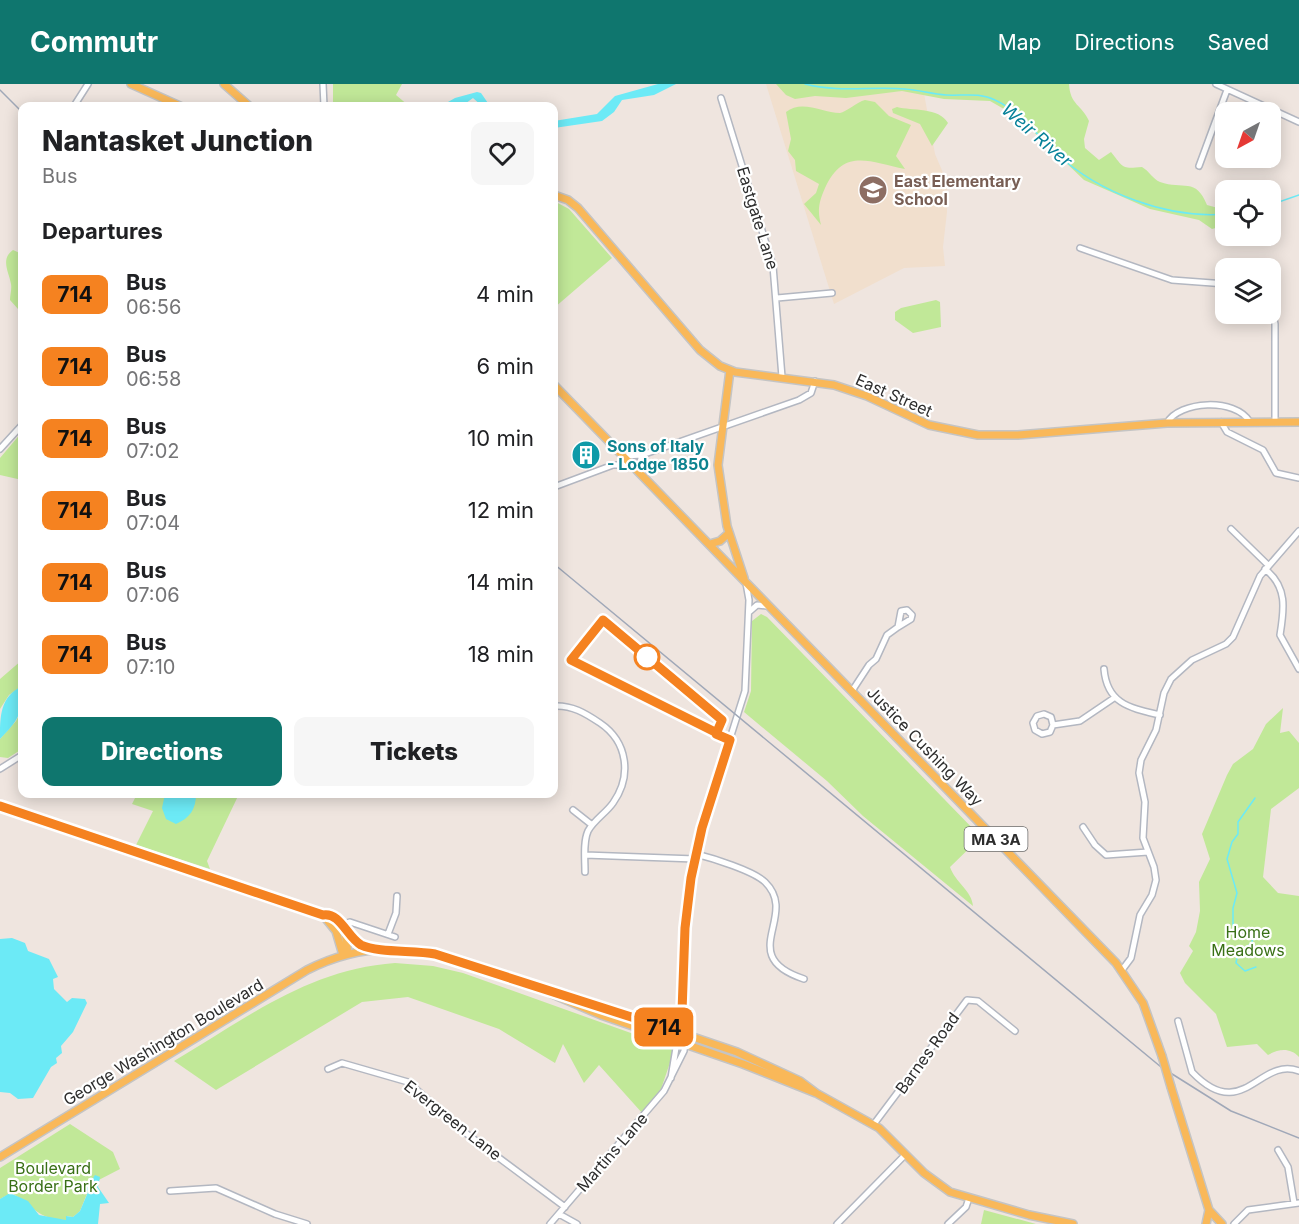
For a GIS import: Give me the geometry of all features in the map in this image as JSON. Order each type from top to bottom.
[{"type":"main road","points":[[131,84],[171,102]]},
{"type":"main road","points":[[225,84],[245,102]]},
{"type":"main road","name":"East Street","points":[[558,197],[575,205],[700,350],[730,370],[748,375],[815,381],[858,393],[929,425],[968,434],[1018,435],[1167,423],[1299,422]]},
{"type":"main road","points":[[730,370],[718,460],[729,533],[745,581]]},
{"type":"main road","name":"Justice Cushing Way","points":[[558,389],[623,453],[1122,970],[1146,1010],[1209,1210],[1222,1224]]},
{"type":"main road","points":[[710,544],[720,541],[729,533]]},
{"type":"main road","points":[[0,806],[323,915],[372,950]]},
{"type":"main road","points":[[338,926],[345,955]]},
{"type":"main road","points":[[345,955],[347,934]]},
{"type":"main road","name":"George Washington Boulevard","points":[[0,1158],[301,973],[345,955],[372,950],[407,950],[435,954],[547,991]]},
{"type":"main road","points":[[547,991],[566,994],[760,1062],[809,1086],[816,1093]]},
{"type":"main road","points":[[547,991],[573,1005],[743,1064],[816,1093],[874,1124],[939,1185],[969,1198],[1073,1224]]},
{"type":"main road","name":"Justice Cushing Way","points":[[1206,1224],[1209,1210]]},
{"type":"street","points":[[77,102],[88,84]]},
{"type":"street","points":[[323,84],[324,102]]},
{"type":"street","points":[[1216,84],[1299,122]]},
{"type":"street","points":[[1199,166],[1227,90]]},
{"type":"street","name":"Eastgate Lane","points":[[721,98],[773,266],[782,377]]},
{"type":"street","points":[[1080,248],[1172,280],[1215,283]]},
{"type":"street","points":[[777,298],[832,293]]},
{"type":"street","points":[[1275,324],[1275,422]]},
{"type":"street","points":[[613,465],[623,453],[642,455],[802,399],[812,392],[815,381]]},
{"type":"street","points":[[1167,423],[1171,416],[1187,410],[1221,404],[1240,410],[1250,422]]},
{"type":"street","points":[[1221,422],[1227,432],[1263,450],[1276,473],[1299,478]]},
{"type":"street","points":[[0,449],[18,429]]},
{"type":"street","points":[[558,486],[613,465],[636,467],[642,455]]},
{"type":"street","points":[[1231,529],[1267,567],[1276,580],[1283,596],[1285,611],[1280,635],[1299,669]]},
{"type":"street","points":[[1122,970],[1130,961],[1140,915],[1155,887],[1155,870],[1143,838],[1145,802],[1139,768],[1160,715],[1166,688],[1177,672],[1198,656],[1226,644],[1236,634],[1267,567],[1290,545],[1299,531]]},
{"type":"street","name":"Martins Lane","points":[[550,1224],[656,1103],[671,1078],[681,1043],[686,913],[695,857],[744,695],[749,612],[745,581]]},
{"type":"street","points":[[749,612],[757,605],[770,606]]},
{"type":"street","points":[[852,691],[869,665],[876,659],[887,635],[898,627]]},
{"type":"street","points":[[1104,669],[1107,685],[1114,698],[1124,706],[1160,715]]},
{"type":"street","points":[[1053,725],[1080,721],[1114,698]]},
{"type":"street","points":[[558,705],[573,707],[600,723],[617,738],[623,752],[625,772],[620,791],[609,808],[592,825],[586,837],[585,872]]},
{"type":"street","points":[[0,769],[18,757]]},
{"type":"street","points":[[573,810],[592,825]]},
{"type":"street","points":[[1083,826],[1095,845],[1106,855],[1148,852]]},
{"type":"street","points":[[585,855],[695,857],[753,874],[769,886],[777,904],[769,938],[771,957],[785,972],[804,979]]},
{"type":"street","points":[[388,934],[396,913],[397,896]]},
{"type":"street","points":[[338,926],[350,922],[395,937]]},
{"type":"street","name":"Barnes Road","points":[[874,1124],[967,1000],[978,1001],[1015,1031]]},
{"type":"street","points":[[1178,1021],[1192,1072],[1218,1089],[1236,1092],[1253,1086],[1276,1069],[1284,1067],[1299,1071]]},
{"type":"street","name":"Evergreen Lane","points":[[328,1069],[342,1063],[408,1082],[463,1131],[565,1207]]},
{"type":"street","points":[[1234,1224],[1248,1210],[1296,1203],[1289,1168],[1278,1150]]},
{"type":"street","points":[[837,1224],[905,1155]]},
{"type":"street","points":[[170,1191],[216,1188],[280,1216],[307,1224]]},
{"type":"street","points":[[948,1224],[966,1206],[969,1198]]},
{"type":"street","points":[[559,1214],[577,1224]]},
{"type":"shaded area","name":"East Elementary School","points":[[766,84],[801,84],[892,92],[923,88],[935,154],[947,182],[947,212],[943,247],[945,266],[904,268],[834,304]]},
{"type":"green space","points":[[333,84],[402,84],[396,95],[404,102],[333,102]]},
{"type":"green space","points":[[776,84],[1069,84],[1074,101],[1089,121],[1084,139],[1085,148],[1099,160],[1111,152],[1123,166],[1142,167],[1160,182],[1188,186],[1198,191],[1207,205],[1215,207],[1215,228],[1212,229],[1199,220],[1150,209],[1084,180],[1018,117],[990,101],[944,99],[902,91],[846,98],[815,96],[795,99],[786,95]]},
{"type":"green space","points":[[865,100],[875,102],[889,116],[911,125],[896,156],[905,169],[859,160],[840,167],[832,175],[821,198],[819,210],[821,225],[804,204],[816,193],[819,184],[796,171],[795,160],[788,151],[791,139],[786,112],[792,108],[806,107],[840,113]]},
{"type":"green space","points":[[897,107],[932,112],[944,118],[948,123],[932,146],[920,124],[893,113],[892,109]]},
{"type":"green space","points":[[558,203],[569,209],[612,258],[558,305]]},
{"type":"green space","points":[[13,250],[18,252],[18,309],[10,300],[11,286],[6,266],[9,254]]},
{"type":"green space","points":[[936,300],[940,302],[941,327],[913,333],[895,320],[895,312],[901,308]]},
{"type":"green space","points":[[18,437],[18,479],[0,475],[0,458]]},
{"type":"green space","points":[[761,614],[767,617],[981,837],[950,867],[970,896],[973,906],[863,816],[827,781],[744,712],[751,691],[752,621]]},
{"type":"green space","points":[[18,663],[18,689],[9,695],[0,709],[0,679]]},
{"type":"green space","name":"Home Meadows","points":[[1283,708],[1280,733],[1289,731],[1299,743],[1299,788],[1271,809],[1263,877],[1278,893],[1299,896],[1299,1057],[1284,1050],[1268,1055],[1257,1044],[1227,1047],[1216,1014],[1185,983],[1180,973],[1193,951],[1189,946],[1196,932],[1200,911],[1199,882],[1210,859],[1202,834],[1233,764],[1253,749],[1266,724]]},
{"type":"green space","points":[[18,717],[18,752],[8,758],[0,757],[0,739]]},
{"type":"green space","points":[[135,798],[237,798],[207,861],[210,869],[136,845],[153,811],[132,804]]},
{"type":"green space","points":[[395,963],[433,966],[463,973],[670,1047],[674,1051],[661,1089],[643,1114],[599,1065],[584,1083],[563,1044],[555,1063],[499,1029],[408,997],[362,1002],[216,1090],[174,1061],[252,1013],[306,986],[364,967]]},
{"type":"green space","name":"Boulevard Border Park","points":[[70,1124],[113,1152],[120,1169],[91,1184],[80,1211],[73,1217],[67,1216],[66,1220],[41,1214],[11,1193],[0,1199],[0,1168]]},
{"type":"green space","points":[[984,1210],[1036,1224],[981,1224]]},
{"type":"water","points":[[658,84],[676,84],[654,95],[622,100],[614,112],[602,121],[558,127],[558,120],[597,114],[615,96]]},
{"type":"water","points":[[477,92],[481,93],[487,102],[478,102],[473,98],[468,102],[448,102]]},
{"type":"water","points":[[18,688],[18,715],[0,739],[3,708]]},
{"type":"water","points":[[164,798],[196,798],[193,809],[188,816],[176,824],[166,819],[162,808]]},
{"type":"water","points":[[12,938],[25,943],[28,951],[49,959],[58,977],[53,979],[54,989],[67,1002],[72,998],[85,999],[87,1003],[73,1032],[61,1046],[62,1053],[56,1058],[57,1063],[51,1067],[33,1098],[18,1099],[10,1093],[0,1092],[0,939]]},
{"type":"water","points":[[95,1175],[100,1177],[98,1187],[109,1203],[100,1204],[98,1224],[0,1224],[0,1199],[10,1193],[28,1201],[39,1215],[66,1220],[66,1216],[73,1217],[80,1211],[88,1192],[86,1189]]},
{"type":"waterway","name":"Weir River","points":[[805,84],[843,89],[892,88],[989,98],[1021,117],[1057,154],[1093,181],[1135,200],[1158,207],[1181,212],[1215,214]]},
{"type":"waterway","name":"Weir River","points":[[1281,201],[1299,195]]},
{"type":"waterway","points":[[1255,798],[1238,822],[1238,834],[1232,842],[1227,859],[1237,893],[1233,908],[1233,926],[1236,930],[1254,936],[1251,944],[1238,952],[1236,963],[1245,971],[1256,967]]},
{"type":"railway","points":[[0,90],[18,108]]},
{"type":"railway","points":[[558,567],[1161,1067],[1231,1111],[1299,1138]]},
{"type":"bus line","name":"714","points":[[0,806],[323,915],[331,915],[341,923],[347,934],[372,950],[407,950],[435,954],[547,991],[566,994],[678,1032],[682,1012],[685,928],[691,878],[702,828],[730,740],[716,734],[722,720],[603,620],[571,660],[713,731]]},
{"type":"place","name":"East Elementary School","points":[[873,190]]},
{"type":"place","name":"Sons of Italy - Lodge 1850","points":[[586,455]]}]
